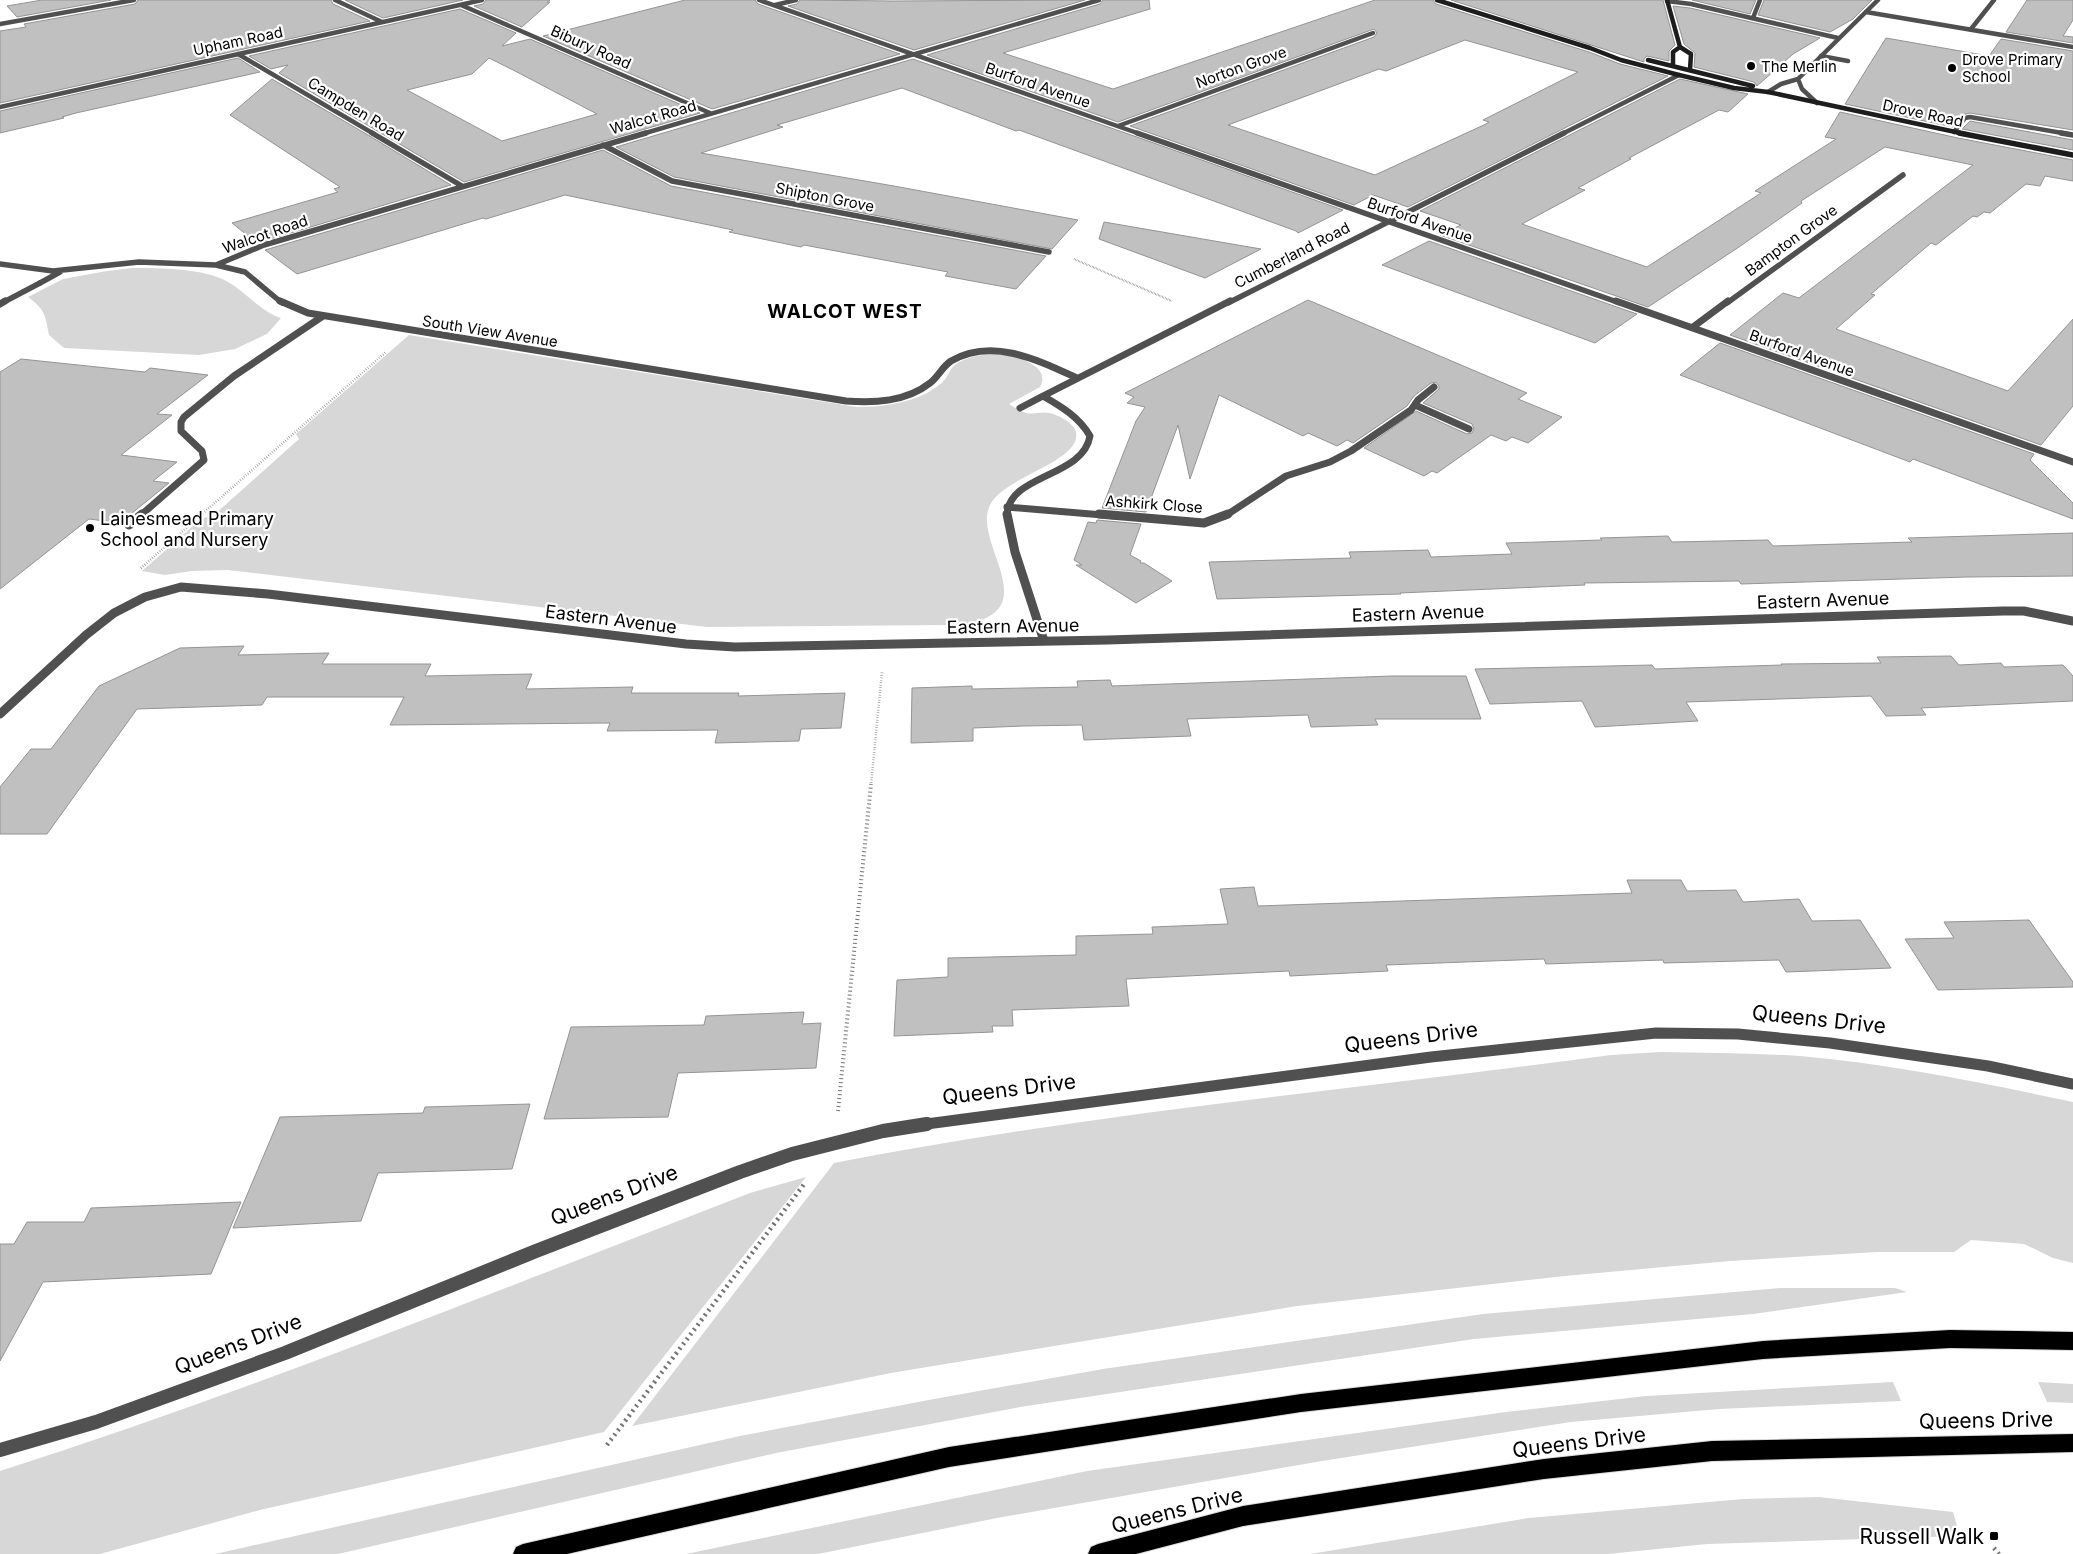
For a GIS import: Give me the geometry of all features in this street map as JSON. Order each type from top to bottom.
[{"type":"main road","name":"Drove Road","points":[[1437,0],[1590,48],[1621,60],[1679,75],[1734,88],[1768,92],[1954,132],[2073,155]]},
{"type":"main road","points":[[1667,1],[1680,48],[1691,54],[1690,70],[1679,75],[1672,66],[1673,52],[1680,48]]},
{"type":"main road","name":"Drove Road","points":[[1590,48],[1619,53]]},
{"type":"main road","name":"Drove Road","points":[[1639,58],[1743,82],[1768,92]]},
{"type":"main road","points":[[523,1554],[949,1457],[1300,1403],[1763,1350],[1950,1339],[2073,1341]]},
{"type":"main road","name":"Queens Drive","points":[[1098,1554],[1243,1516],[1554,1468],[1712,1451],[2073,1443]]},
{"type":"street","points":[[0,24],[134,0]]},
{"type":"street","points":[[334,0],[382,22]]},
{"type":"street","name":"Upham Road","points":[[0,107],[482,0]]},
{"type":"street","name":"Burford Avenue","points":[[758,0],[2073,462]]},
{"type":"street","points":[[774,6],[796,0]]},
{"type":"street","name":"Walcot Road","points":[[216,265],[264,245],[1099,0]]},
{"type":"street","points":[[1753,18],[1760,0]]},
{"type":"street","points":[[1768,92],[1781,84],[1798,79],[1878,0]]},
{"type":"street","points":[[1971,30],[1994,0]]},
{"type":"street","points":[[1667,1],[1691,4],[1838,38]]},
{"type":"street","name":"Bibury Road","points":[[461,5],[710,113]]},
{"type":"street","points":[[1866,12],[2073,46]]},
{"type":"street","name":"Norton Grove","points":[[1118,126],[1374,33]]},
{"type":"street","name":"Campden Road","points":[[238,54],[462,186]]},
{"type":"street","points":[[1821,56],[1848,61]]},
{"type":"street","name":"Cumberland Road","points":[[1020,408],[1679,75]]},
{"type":"street","points":[[1798,79],[1802,89],[1817,103]]},
{"type":"street","points":[[1954,132],[1965,118],[1970,117],[2073,135]]},
{"type":"street","name":"Shipton Grove","points":[[602,145],[672,181],[1049,252]]},
{"type":"street","name":"Bampton Grove","points":[[1693,327],[1904,174]]},
{"type":"street","name":"South View Avenue","points":[[0,264],[36,270],[63,270],[139,262],[216,265],[245,272],[282,303],[292,308],[323,316],[854,402],[894,399],[923,388],[951,361],[968,354],[990,350],[1023,354],[1077,378]]},
{"type":"street","name":"South View Avenue","points":[[0,304],[63,270]]},
{"type":"street","points":[[129,525],[204,460],[202,451],[181,431],[181,422],[184,417],[222,384],[255,360],[323,316]]},
{"type":"street","name":"Ashkirk Close","points":[[1007,507],[1204,523],[1214,521],[1230,513],[1285,476],[1308,467],[1331,462],[1401,417],[1434,387]]},
{"type":"street","points":[[1043,396],[1072,412],[1090,436],[1085,452],[1035,482],[1018,494],[1007,507],[1009,530],[1044,641]]},
{"type":"street","points":[[1415,405],[1469,429]]},
{"type":"street","name":"Eastern Avenue","points":[[0,714],[106,618],[121,608],[150,595],[168,589],[181,588],[217,589],[694,645],[742,647],[1108,640],[2003,611],[2024,611],[2073,621]]},
{"type":"street","name":"Queens Drive","points":[[0,1450],[96,1422],[258,1363],[731,1175],[792,1154],[883,1131],[1432,1057],[1656,1033],[1738,1034],[1830,1043],[1988,1066],[2073,1084]]},
{"type":"path","points":[[1049,252],[1077,260],[1204,315]]},
{"type":"path","points":[[150,595],[136,572],[411,330]]},
{"type":"path","points":[[607,1445],[835,1143],[884,644]]},
{"type":"path","points":[[1994,1548],[1998,1554]]},
{"type":"shaded area","points":[[133,268],[195,271],[218,277],[235,286],[273,315],[281,318],[267,334],[235,349],[199,355],[64,348],[49,335],[43,313],[38,305],[28,297],[63,279]]},
{"type":"shaded area","points":[[409,335],[857,407],[892,404],[917,397],[939,385],[954,366],[963,360],[984,355],[1007,355],[1028,362],[1036,367],[1042,379],[1040,387],[1009,404],[1026,413],[1043,412],[1065,419],[1075,429],[1075,443],[1055,461],[1010,486],[998,495],[990,505],[987,519],[989,534],[1003,583],[1004,597],[998,609],[984,619],[966,624],[707,627],[228,570],[192,571],[165,575],[142,571],[201,519],[215,514],[299,439],[296,434]]},
{"type":"shaded area","points":[[1660,1052],[1765,1054],[1834,1059],[1937,1075],[2073,1102],[2073,1263],[2053,1258],[2024,1244],[1971,1240],[1954,1252],[1877,1252],[1730,1261],[1565,1276],[1297,1306],[891,1373],[632,1426],[834,1163],[930,1145],[1124,1116],[1611,1055]]},
{"type":"shaded area","points":[[806,1177],[604,1432],[260,1510],[100,1554],[0,1554],[0,1471],[95,1440],[283,1373],[750,1193]]},
{"type":"shaded area","points":[[1780,1288],[1895,1288],[1907,1292],[1753,1314],[1474,1339],[1020,1407],[776,1453],[338,1554],[215,1554],[740,1436],[1103,1369],[1483,1314]]},
{"type":"shaded area","points":[[1893,1382],[1901,1401],[1719,1409],[1571,1422],[1322,1461],[997,1518],[818,1554],[686,1554],[1087,1471],[1506,1412],[1646,1396]]},
{"type":"shaded area","points":[[2038,1382],[2073,1384],[2073,1403],[2047,1402]]},
{"type":"shaded area","points":[[1819,1497],[1953,1512],[1960,1536],[1707,1544],[1608,1554],[1310,1554],[1529,1518],[1743,1499]]},
{"type":"building","points":[[42,0],[111,0],[17,17],[7,6]]},
{"type":"building","points":[[138,0],[331,0],[333,4],[370,21],[0,103],[0,31],[26,27],[24,24],[135,4]]},
{"type":"building","points":[[345,0],[463,0],[383,18]]},
{"type":"building","points":[[486,0],[550,0],[547,2],[550,2],[522,27],[474,6],[483,4]]},
{"type":"building","points":[[685,0],[755,0],[758,4],[900,54],[712,109],[543,36]]},
{"type":"building","points":[[800,0],[1085,0],[914,50],[788,6],[797,4]]},
{"type":"building","points":[[1103,0],[1149,0],[1150,9],[1003,53],[1113,89],[1375,0],[1433,0],[1436,4],[1589,52],[1620,64],[1668,76],[1408,207],[1373,195],[1354,205],[1130,126],[1374,37],[1377,33],[1374,29],[1118,122],[927,55],[1100,4]],"holes":[[[1465,40],[1578,72],[1483,120],[1489,122],[1486,124],[1375,175],[1228,125],[1379,69],[1386,71]]]},
{"type":"building","points":[[1451,0],[1663,0],[1675,45],[1669,51],[1669,61],[1647,56],[1644,62]]},
{"type":"building","points":[[1692,0],[1756,0],[1750,14]]},
{"type":"building","points":[[1764,0],[1872,0],[1853,19],[1830,32],[1758,15]]},
{"type":"building","points":[[2027,0],[2073,0],[2073,20],[2063,36],[2073,37],[2073,43],[2006,32]]},
{"type":"building","points":[[1673,6],[1690,8],[1820,38],[1793,54],[1757,86],[1754,82],[1694,67],[1695,53],[1684,44]]},
{"type":"building","points":[[460,9],[516,33],[502,46],[530,39],[700,113],[464,182],[279,73],[288,65],[271,69],[249,56]],"holes":[[[489,58],[597,114],[502,141],[407,90],[472,74]]]},
{"type":"building","name":"Drove Primary School","points":[[1886,38],[1989,56],[2001,39],[2073,51],[2073,130],[1970,113],[1962,115],[1953,127],[1845,104]]},
{"type":"building","points":[[238,58],[260,72],[76,113],[62,117],[64,118],[0,133],[0,111]]},
{"type":"building","points":[[913,59],[1343,210],[1298,233],[902,88],[777,125],[783,127],[701,153],[1078,220],[1052,249],[674,177],[616,147]]},
{"type":"building","points":[[272,79],[451,185],[257,243],[232,223],[338,192],[334,189],[340,187],[230,115]]},
{"type":"building","points":[[1680,79],[1748,94],[1728,112],[1719,110],[1629,158],[1631,159],[1578,188],[1585,190],[1522,224],[1647,267],[1761,193],[1755,191],[1836,139],[1825,137],[1840,112],[1958,138],[2073,160],[2073,181],[2045,176],[2040,186],[2026,184],[1990,213],[1984,212],[1977,217],[1973,216],[1936,245],[1931,243],[1871,294],[1875,295],[1836,329],[2008,391],[2073,319],[2073,406],[2041,445],[1730,335],[1783,293],[1799,298],[1973,165],[1885,147],[1801,201],[1802,203],[1739,247],[1648,307],[1440,235],[1461,225],[1420,211]]},
{"type":"building","points":[[1970,121],[2073,140],[2073,150],[1962,129]]},
{"type":"building","points":[[603,150],[671,186],[1046,256],[1016,289],[945,276],[948,272],[804,245],[801,247],[729,232],[733,230],[565,195],[297,274],[265,250]]},
{"type":"building","points":[[1104,222],[1261,249],[1205,278],[1099,239]]},
{"type":"building","points":[[1429,241],[1637,314],[1595,343],[1382,265]]},
{"type":"building","points":[[1308,300],[1527,393],[1518,399],[1562,417],[1528,443],[1512,437],[1506,441],[1491,435],[1437,473],[1432,471],[1424,476],[1364,448],[1416,411],[1467,434],[1472,433],[1474,429],[1472,424],[1423,403],[1439,389],[1436,382],[1431,383],[1414,396],[1407,406],[1353,443],[1347,440],[1337,446],[1308,433],[1303,436],[1219,395],[1190,479],[1178,425],[1146,512],[1102,508],[1136,421],[1145,407],[1127,403],[1134,397],[1125,393]]},
{"type":"building","points":[[1720,343],[2034,454],[2030,460],[2073,503],[2073,519],[1913,459],[1910,462],[1680,375]]},
{"type":"building","points":[[21,359],[145,372],[150,368],[208,375],[157,414],[172,415],[121,455],[177,462],[153,481],[169,483],[120,523],[89,519],[0,589],[0,372]]},
{"type":"building","points":[[1097,520],[1141,524],[1130,555],[1141,561],[1140,563],[1144,563],[1172,581],[1136,603],[1076,565],[1082,565],[1074,560],[1088,522],[1096,523]]},
{"type":"building","points":[[2073,533],[2073,576],[1967,577],[1741,584],[1739,581],[1584,583],[1585,585],[1401,594],[1217,599],[1209,562],[1351,558],[1349,552],[1428,550],[1431,557],[1512,554],[1506,543],[1602,540],[1600,538],[1668,536],[1672,542],[1768,540],[1773,546],[1912,542],[1908,538]]},
{"type":"building","points":[[244,646],[238,655],[329,653],[322,664],[431,664],[425,676],[532,674],[526,689],[633,687],[631,693],[739,693],[738,696],[845,693],[841,728],[801,729],[799,741],[715,743],[718,730],[607,731],[610,723],[390,725],[404,697],[267,697],[262,705],[137,709],[47,834],[0,834],[0,787],[31,749],[51,749],[99,686],[180,648]]},
{"type":"building","points":[[1951,656],[1959,665],[2001,663],[2004,667],[2063,665],[2073,676],[2073,701],[1921,708],[1926,715],[1886,716],[1871,696],[1686,702],[1698,721],[1595,727],[1582,701],[1490,704],[1475,669],[1652,665],[1655,669],[1781,664],[1881,663],[1877,657]]},
{"type":"building","points":[[1392,676],[1466,676],[1481,719],[1375,719],[1378,725],[1311,727],[1308,715],[1187,719],[1191,736],[1084,740],[1082,725],[973,728],[973,741],[911,743],[912,688],[972,686],[972,689],[1078,687],[1077,681],[1110,680],[1112,686]]},
{"type":"building","points":[[1627,880],[1681,880],[1687,891],[1736,890],[1743,902],[1799,899],[1812,921],[1860,920],[1891,968],[1786,972],[1779,960],[1664,963],[1663,960],[1546,964],[1544,959],[1386,965],[1388,971],[1290,976],[1289,971],[1126,979],[1129,1006],[1012,1010],[1013,1026],[992,1026],[993,1032],[894,1036],[897,980],[948,977],[948,958],[1076,955],[1076,936],[1153,934],[1152,927],[1228,924],[1220,889],[1254,887],[1258,906],[1632,893]]},
{"type":"building","points":[[2029,920],[2073,982],[2073,987],[1938,990],[1905,939],[1954,938],[1944,922]]},
{"type":"building","points":[[804,1012],[802,1024],[821,1023],[816,1068],[678,1073],[668,1117],[544,1119],[571,1027],[704,1025],[706,1016]]},
{"type":"building","points":[[530,1104],[512,1169],[378,1173],[361,1221],[233,1228],[280,1117],[423,1113],[425,1107]]},
{"type":"building","points":[[241,1202],[211,1274],[43,1282],[0,1361],[0,1244],[14,1244],[27,1222],[84,1222],[91,1208]]},
{"type":"place","name":"The Merlin","points":[[1751,66]]},
{"type":"place","name":"Drove Primary School","points":[[1952,68]]},
{"type":"place","name":"Lainesmead Primary School and Nursery","points":[[90,528]]},
{"type":"place","name":"Russell Walk","points":[[1994,1536]]},
{"type":"district","name":"WALCOT WEST","points":[[845,311]]}]
